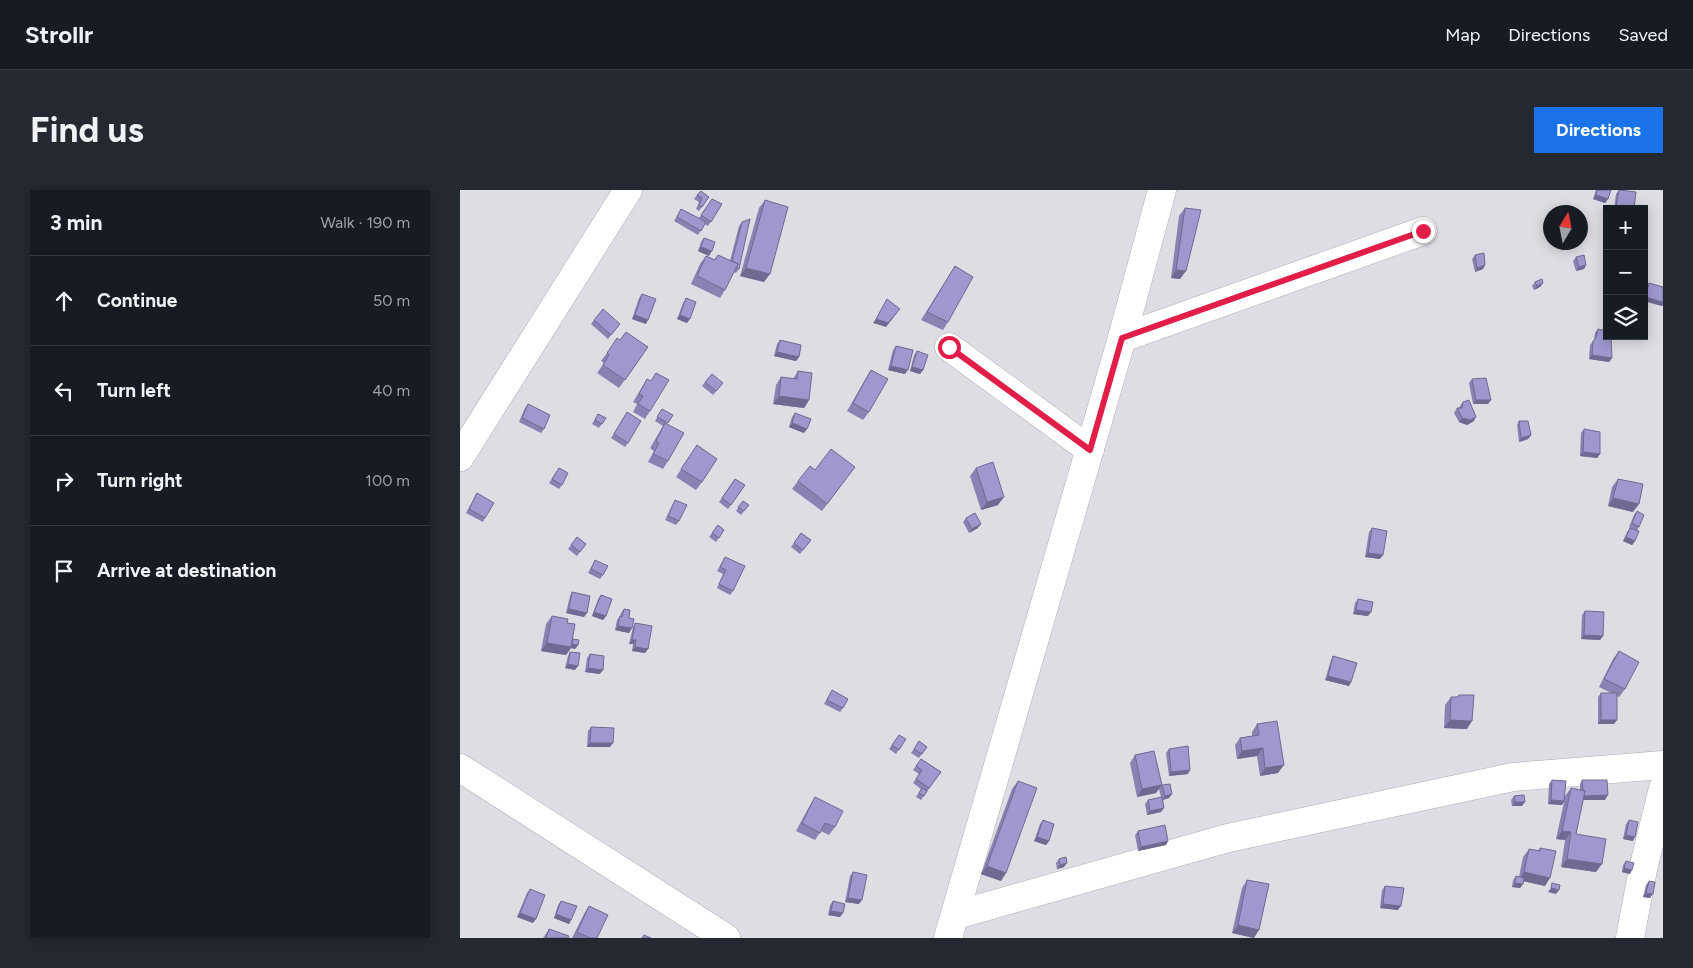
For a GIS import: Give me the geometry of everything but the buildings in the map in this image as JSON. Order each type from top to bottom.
[{"type":"street","points":[[460,457],[628,190]]},
{"type":"street","points":[[952,927],[1122,338],[1162,190]]},
{"type":"street","points":[[1122,338],[1423,231]]},
{"type":"street","points":[[949,347],[1090,450]]},
{"type":"street","points":[[952,927],[1228,838],[1512,777],[1663,765]]},
{"type":"street","points":[[460,768],[726,938]]},
{"type":"street","points":[[1630,938],[1643,869],[1663,788]]},
{"type":"route","points":[[949,347],[1090,450],[1122,338],[1423,231]]}]
